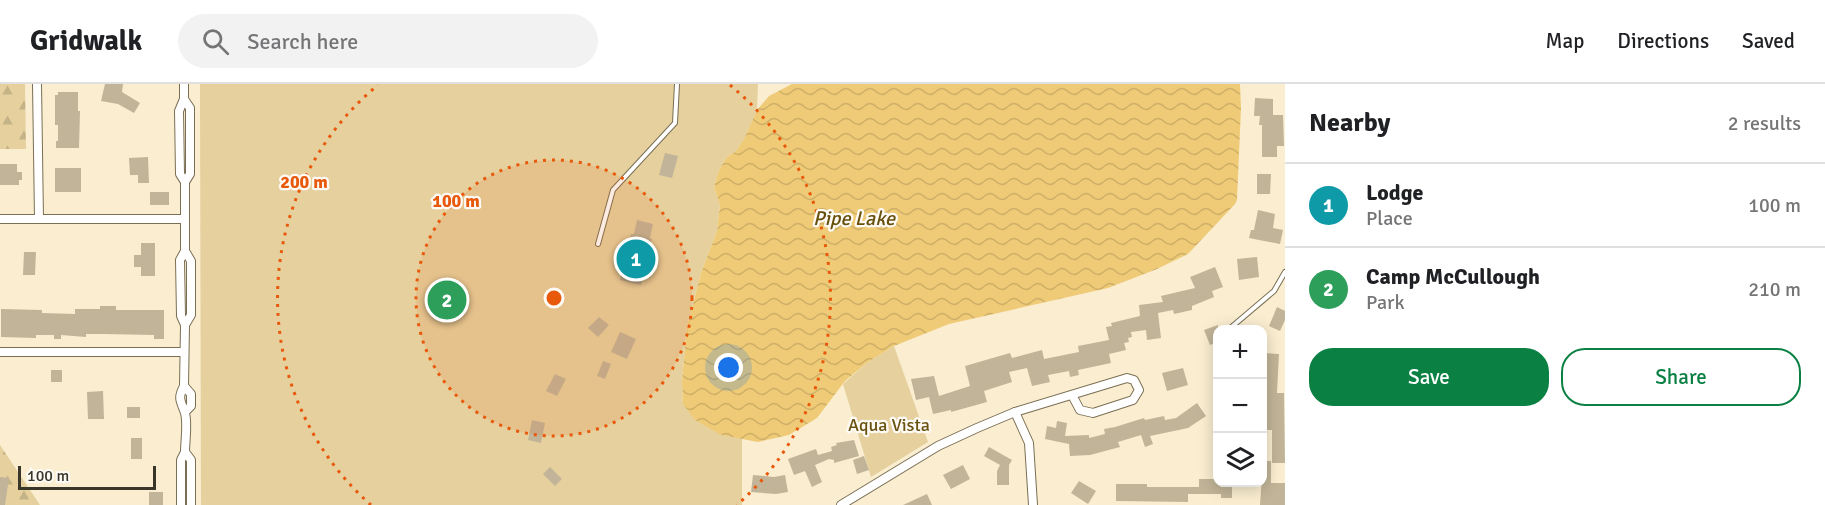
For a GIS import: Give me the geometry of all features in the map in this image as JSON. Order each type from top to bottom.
[{"type":"street","points":[[37,84],[39,219]]},
{"type":"street","points":[[181,505],[181,459],[185,452],[185,412],[191,406],[191,394],[184,386],[185,325],[190,315],[191,261],[185,251],[185,182],[190,174],[190,108],[184,99],[184,84]]},
{"type":"street","points":[[0,219],[185,219]]},
{"type":"street","points":[[0,352],[184,352]]},
{"type":"street","points":[[841,505],[938,446],[1015,412],[1126,378],[1134,380],[1139,390],[1133,400],[1093,413],[1080,410],[1072,395]]},
{"type":"street","points":[[1015,412],[1029,443],[1033,505]]},
{"type":"street","points":[[185,452],[191,460],[191,505]]},
{"type":"lane","points":[[598,244],[613,190],[675,123],[677,84]]},
{"type":"lane","points":[[1234,325],[1274,291],[1285,272]]},
{"type":"green space","points":[[0,84],[25,84],[26,149],[0,149]]},
{"type":"green space","points":[[200,84],[758,84],[757,110],[744,139],[736,151],[727,157],[719,170],[714,187],[720,205],[717,231],[701,273],[687,326],[682,381],[683,404],[721,435],[742,439],[742,505],[201,505]]},
{"type":"green space","name":"Aqua Vista","points":[[894,346],[928,442],[871,477],[843,384],[868,362]]},
{"type":"green space","points":[[0,445],[40,505],[0,505]]},
{"type":"water","name":"Pipe Lake","points":[[792,84],[1240,84],[1237,200],[1188,254],[1157,269],[1108,288],[949,324],[894,346],[868,362],[845,381],[817,418],[789,435],[758,442],[721,435],[695,420],[683,404],[682,381],[687,327],[701,273],[717,231],[720,205],[714,187],[719,170],[727,157],[736,151],[744,139],[757,110],[769,96]]},
{"type":"building","points":[[105,84],[123,84],[122,92],[140,103],[134,113],[118,104],[101,101]]},
{"type":"building","points":[[58,92],[78,92],[79,148],[56,148],[58,125],[55,125],[55,95],[58,95]]},
{"type":"building","points":[[1255,98],[1273,99],[1273,115],[1283,115],[1284,146],[1277,146],[1277,157],[1262,157],[1262,125],[1259,125],[1260,116],[1254,116]]},
{"type":"building","points":[[665,153],[678,156],[672,178],[659,175]]},
{"type":"building","points":[[148,157],[149,183],[138,183],[138,175],[130,175],[129,158]]},
{"type":"building","points":[[0,164],[17,164],[17,172],[22,172],[19,185],[0,185]]},
{"type":"building","points":[[55,168],[81,168],[81,192],[55,192]]},
{"type":"building","points":[[1257,174],[1271,174],[1270,194],[1257,194]]},
{"type":"building","points":[[150,192],[169,192],[169,205],[150,205]]},
{"type":"building","points":[[1258,210],[1275,214],[1273,228],[1283,230],[1280,244],[1249,238],[1251,230],[1254,230]]},
{"type":"building","points":[[637,220],[653,224],[650,238],[652,239],[641,285],[620,280],[631,234],[634,234]]},
{"type":"building","points":[[141,243],[155,243],[155,276],[141,276],[141,267],[134,267],[134,255],[141,255]]},
{"type":"building","points":[[24,252],[36,252],[35,275],[23,275]]},
{"type":"building","points":[[1257,257],[1259,277],[1239,280],[1237,259]]},
{"type":"building","points":[[1215,267],[1223,287],[1212,291],[1214,297],[1192,306],[1192,310],[1174,314],[1173,310],[1158,313],[1161,338],[1147,340],[1146,330],[1131,332],[1132,337],[1128,338],[1129,342],[1124,343],[1126,350],[1109,354],[1111,363],[1078,370],[1079,375],[1070,377],[1069,371],[1048,375],[1050,382],[1032,386],[1027,368],[1009,372],[1012,382],[984,391],[987,402],[951,412],[951,410],[933,414],[929,397],[916,400],[911,379],[934,376],[939,396],[970,386],[965,366],[1010,353],[1012,358],[1042,350],[1044,359],[1079,352],[1078,346],[1109,340],[1106,327],[1112,326],[1111,323],[1140,316],[1139,305],[1163,302],[1161,296],[1195,288],[1190,277]]},
{"type":"building","points":[[100,306],[116,306],[116,310],[164,310],[164,339],[154,339],[154,335],[104,334],[86,334],[86,337],[61,335],[61,339],[54,339],[54,335],[36,335],[36,338],[1,337],[1,309],[75,314],[75,309],[100,309]]},
{"type":"building","points":[[1277,307],[1285,311],[1285,320],[1280,331],[1269,326]]},
{"type":"building","points":[[599,317],[609,325],[598,337],[588,328]]},
{"type":"building","points":[[1213,327],[1213,344],[1210,345],[1204,330]]},
{"type":"building","points":[[620,332],[636,339],[627,359],[611,352]]},
{"type":"building","points":[[1267,353],[1279,354],[1277,393],[1284,393],[1285,463],[1272,463],[1272,430],[1267,430]]},
{"type":"building","points":[[603,361],[611,364],[605,379],[597,376]]},
{"type":"building","points":[[1183,368],[1188,385],[1167,391],[1162,373]]},
{"type":"building","points":[[51,370],[62,370],[62,382],[51,382]]},
{"type":"building","points":[[555,374],[566,379],[557,396],[546,391]]},
{"type":"building","points":[[103,391],[104,419],[88,419],[87,392]]},
{"type":"building","points":[[1197,403],[1206,416],[1188,428],[1150,436],[1153,444],[1145,447],[1141,435],[1118,442],[1120,447],[1090,455],[1070,456],[1069,444],[1045,439],[1047,426],[1056,428],[1057,421],[1067,423],[1065,436],[1089,435],[1089,438],[1105,434],[1104,429],[1144,418],[1145,420],[1164,416],[1165,420],[1176,418]]},
{"type":"building","points":[[127,407],[140,407],[140,418],[127,418]]},
{"type":"building","points":[[532,420],[545,423],[541,443],[528,440]]},
{"type":"building","points":[[131,438],[142,438],[142,459],[131,459]]},
{"type":"building","points":[[854,440],[859,456],[834,463],[834,460],[829,459],[815,465],[822,482],[812,487],[805,471],[794,475],[788,459],[816,449],[818,455],[832,451],[831,447],[837,445],[836,443]]},
{"type":"building","points":[[989,447],[1012,460],[1009,465],[1009,485],[997,485],[997,471],[1000,465],[984,456]]},
{"type":"building","points":[[864,456],[869,470],[857,474],[853,460]]},
{"type":"building","points":[[1267,461],[1271,461],[1271,483],[1285,483],[1285,505],[1260,505],[1261,487],[1267,487]]},
{"type":"building","points":[[963,465],[970,479],[951,489],[943,475]]},
{"type":"building","points":[[550,467],[562,479],[555,486],[543,474]]},
{"type":"building","points":[[753,475],[774,477],[785,475],[788,492],[776,494],[751,492]]},
{"type":"building","points":[[0,477],[9,478],[5,505],[0,505]]},
{"type":"building","points":[[1199,479],[1213,479],[1213,487],[1232,487],[1232,498],[1221,498],[1221,494],[1188,494],[1188,502],[1116,501],[1116,484],[1147,484],[1147,487],[1199,487]]},
{"type":"building","points":[[1079,481],[1096,491],[1088,504],[1071,493]]},
{"type":"building","points":[[149,492],[163,492],[163,505],[149,505]]},
{"type":"building","points":[[927,494],[932,505],[903,505]]},
{"type":"place","name":"Lodge","points":[[636,259]]},
{"type":"place","name":"Camp McCullough","points":[[447,300]]}]
